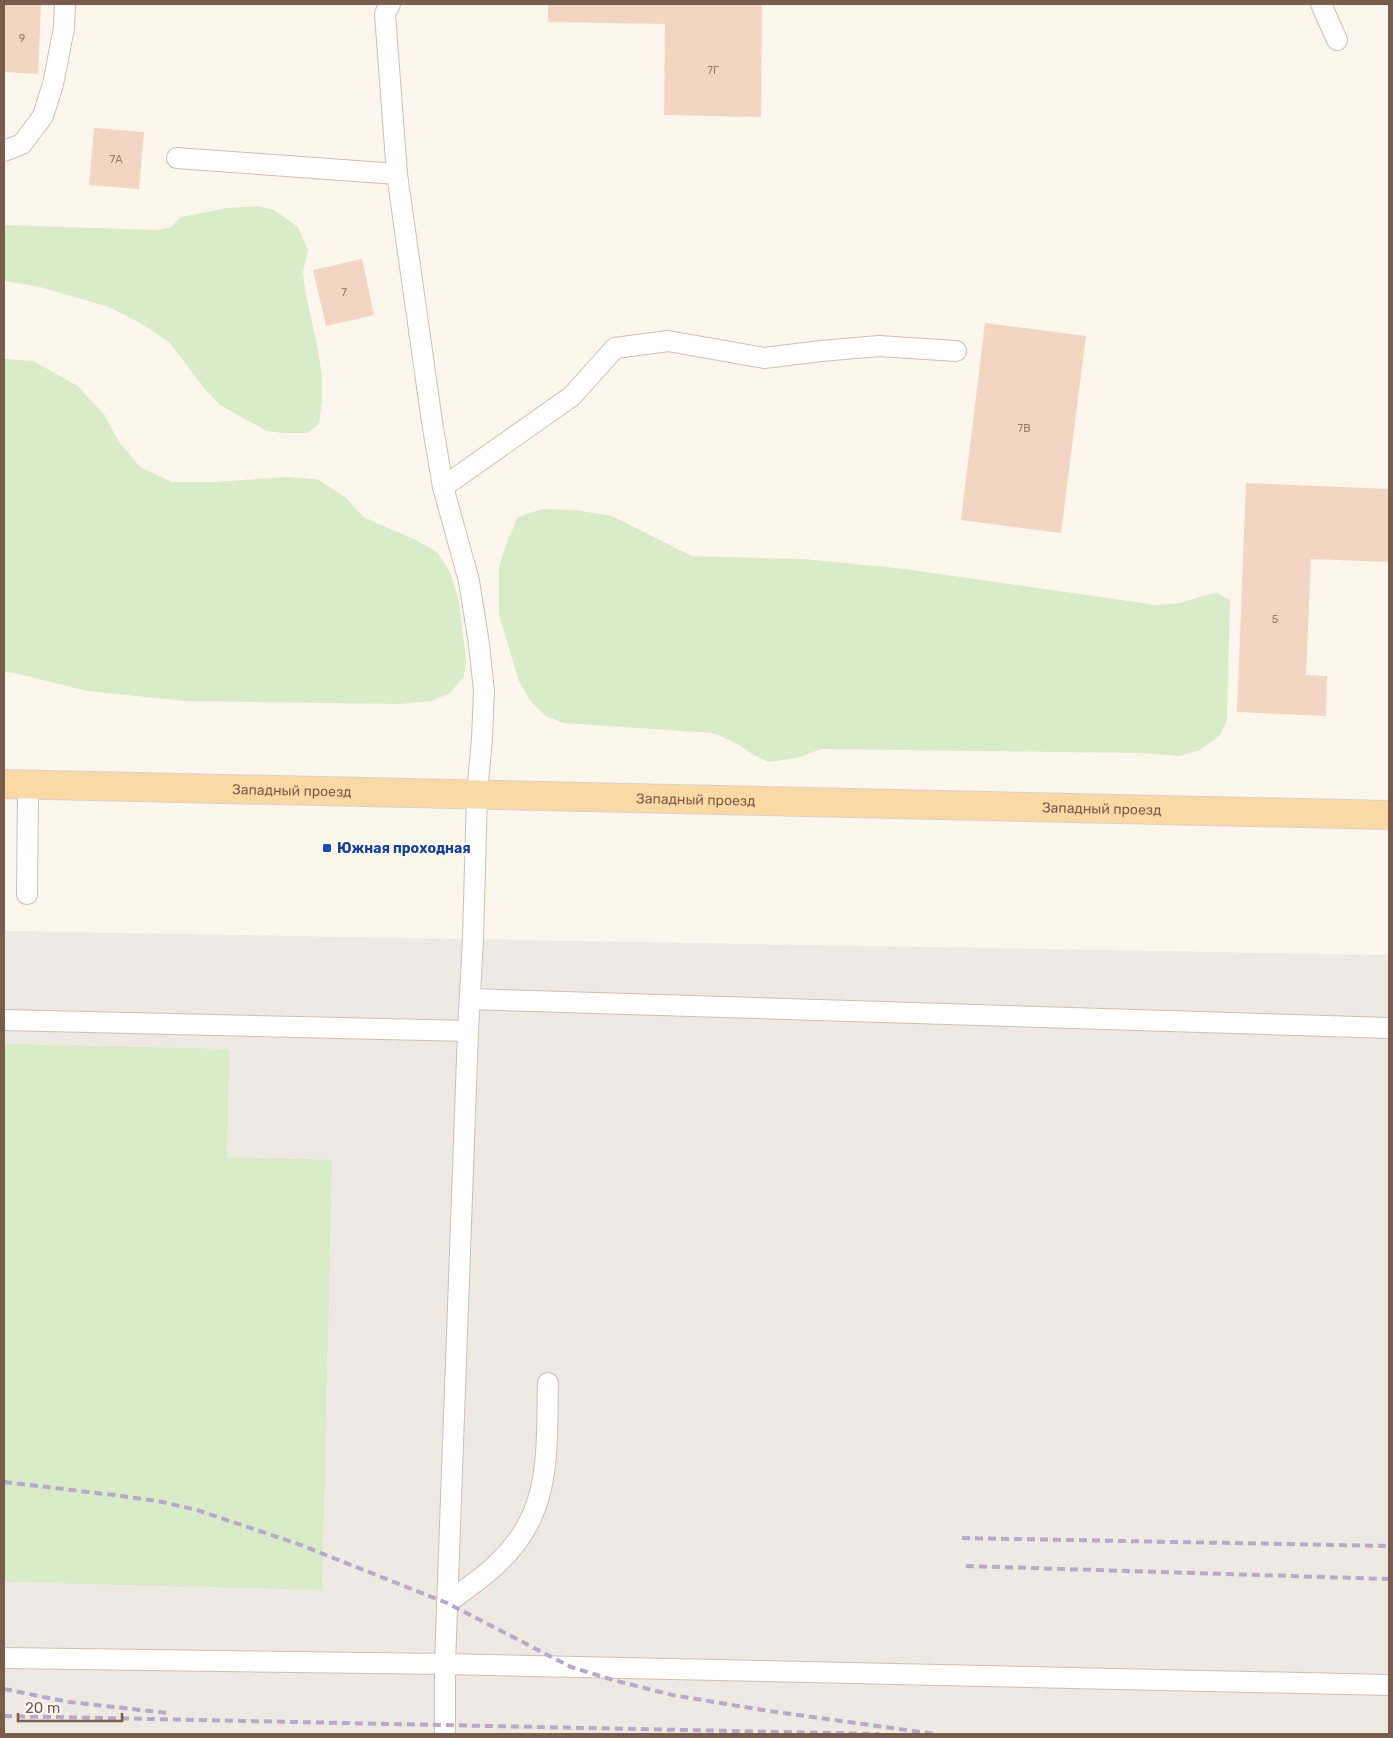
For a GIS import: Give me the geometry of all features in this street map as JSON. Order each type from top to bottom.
[{"type":"main road","name":"Западный проезд","points":[[16,784],[1389,815]]},
{"type":"lane","points":[[4,151],[22,144],[43,116],[53,84],[64,28],[65,4]]},
{"type":"lane","points":[[390,4],[385,14],[397,174],[432,422],[443,487],[469,580],[484,691],[477,794],[468,1031],[445,1664],[445,1734]]},
{"type":"lane","points":[[1321,4],[1337,40]]},
{"type":"lane","points":[[177,158],[397,174]]},
{"type":"lane","points":[[443,487],[572,396],[615,348],[668,341],[764,358],[879,346],[956,351]]},
{"type":"lane","points":[[16,784],[27,894]]},
{"type":"lane","points":[[470,999],[1389,1028]]},
{"type":"lane","points":[[4,1020],[468,1031]]},
{"type":"lane","points":[[448,1603],[498,1563],[520,1538],[535,1513],[546,1459],[548,1382]]},
{"type":"lane","points":[[4,1658],[445,1664],[1389,1685]]},
{"type":"shaded area","points":[[4,931],[1389,955],[1389,1734],[4,1734]]},
{"type":"green space","points":[[258,206],[274,210],[298,227],[308,250],[303,272],[322,376],[322,400],[319,424],[307,433],[267,431],[220,405],[204,388],[169,342],[142,324],[109,307],[40,287],[4,281],[4,225],[158,230],[171,227],[181,217],[227,208]]},
{"type":"green space","points":[[4,359],[33,361],[78,386],[105,416],[119,442],[140,467],[172,482],[215,482],[285,477],[317,479],[345,497],[365,518],[414,539],[437,552],[451,574],[459,602],[466,661],[464,677],[450,693],[431,701],[401,704],[185,701],[87,691],[4,672]]},
{"type":"green space","points":[[542,509],[575,510],[612,516],[691,556],[803,559],[906,569],[1156,605],[1181,603],[1216,593],[1230,600],[1227,720],[1220,735],[1200,750],[1179,756],[1140,753],[821,749],[797,758],[769,762],[736,743],[713,733],[563,723],[546,716],[531,702],[519,681],[499,615],[499,568],[506,544],[518,517]]},
{"type":"green space","points":[[4,1044],[229,1049],[227,1157],[332,1160],[322,1590],[4,1582]]},
{"type":"building","points":[[4,4],[41,4],[38,74],[4,72]]},
{"type":"building","points":[[548,4],[762,4],[761,117],[664,115],[665,24],[548,22]]},
{"type":"building","points":[[94,128],[144,132],[139,189],[89,185]]},
{"type":"building","points":[[362,259],[374,315],[326,326],[313,270]]},
{"type":"building","points":[[985,323],[1086,336],[1061,533],[961,520]]},
{"type":"building","points":[[1246,483],[1389,489],[1389,562],[1311,559],[1306,675],[1327,676],[1326,716],[1237,712]]},
{"type":"railway","points":[[4,1482],[158,1501],[197,1510],[298,1544],[447,1603],[571,1667],[613,1680],[672,1695],[769,1711],[935,1734]]},
{"type":"railway","points":[[962,1538],[1389,1546]]},
{"type":"railway","points":[[966,1566],[1389,1579]]},
{"type":"railway","points":[[4,1689],[69,1702],[168,1713]]},
{"type":"railway","points":[[4,1716],[879,1734]]},
{"type":"place","name":"Южная проходная","points":[[327,848]]}]
